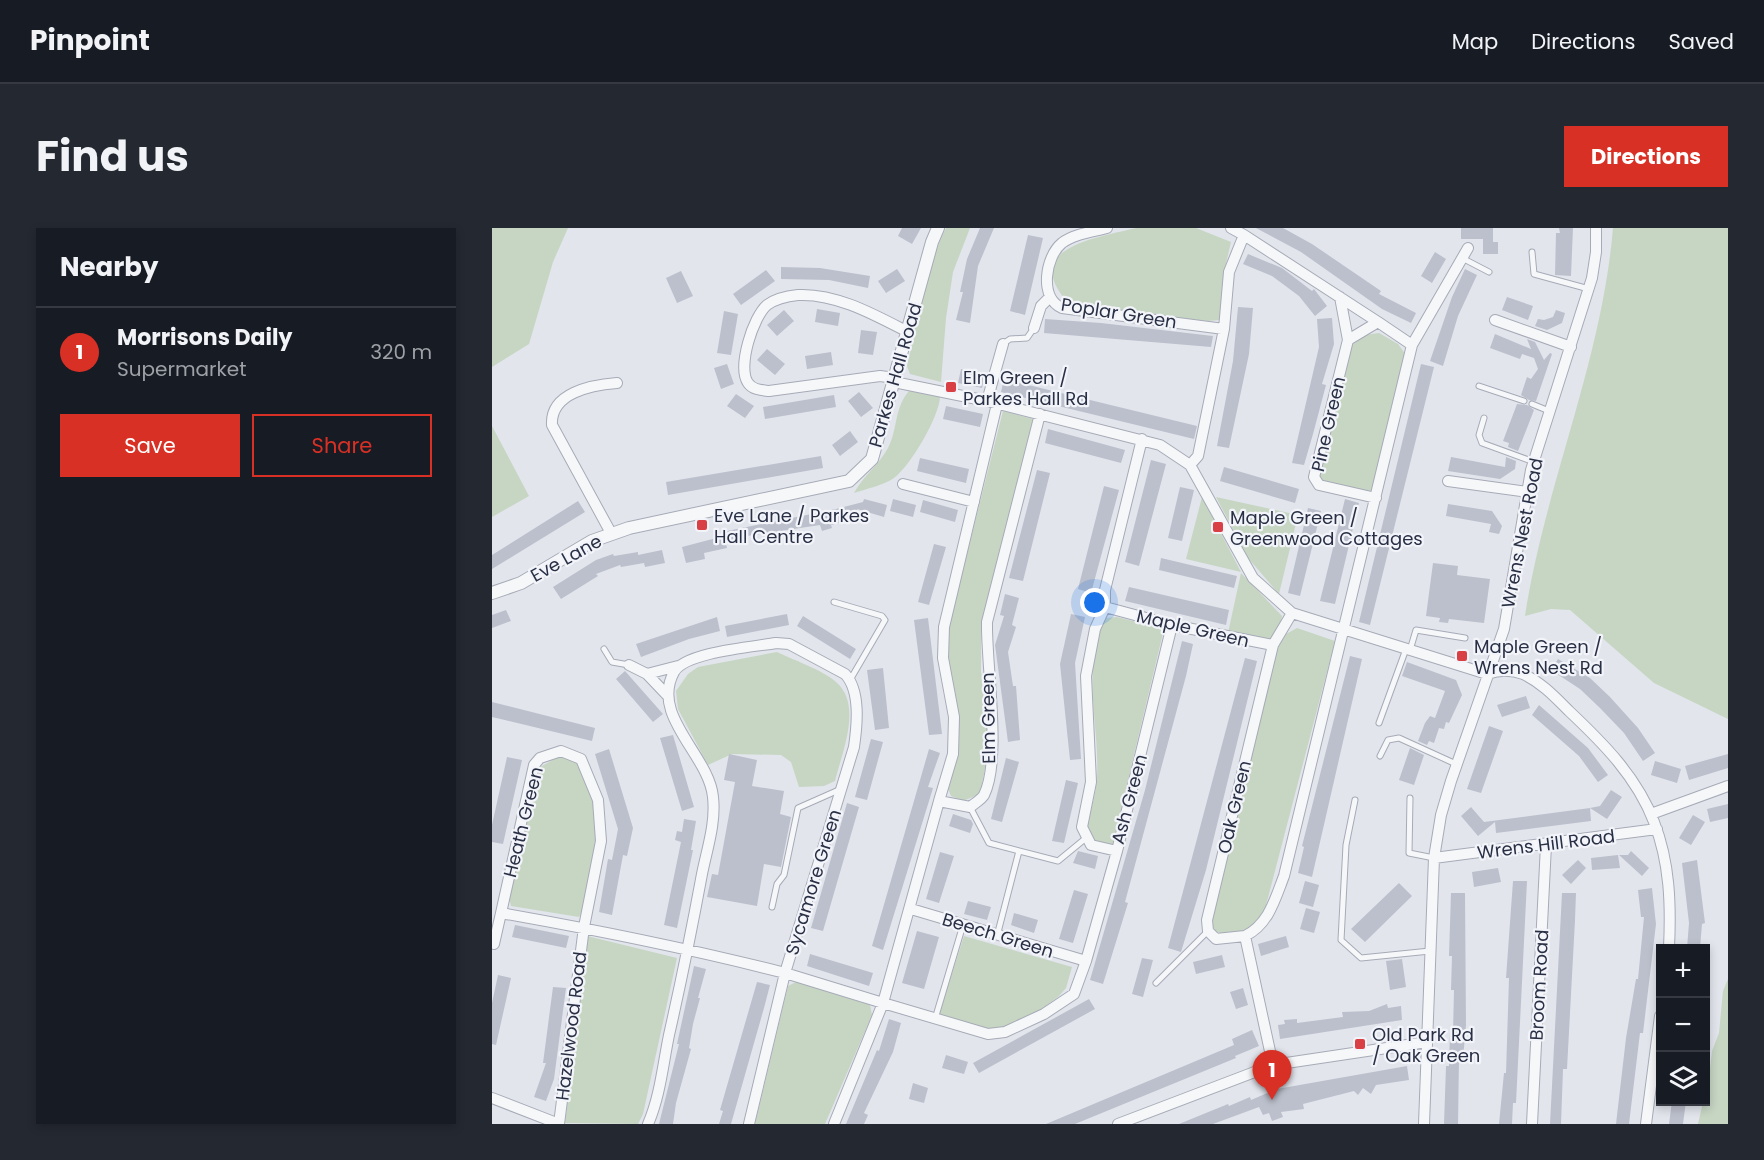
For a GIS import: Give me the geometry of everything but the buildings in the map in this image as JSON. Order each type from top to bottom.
[{"type":"street","name":"Parkes Hall Road","points":[[675,518],[849,481],[872,459],[932,242],[938,228]]},
{"type":"street","name":"Poplar Green","points":[[1107,228],[1072,238],[1057,249],[1050,265],[1047,289],[1049,298],[1062,308],[1224,329]]},
{"type":"street","points":[[1231,228],[1412,345]]},
{"type":"street","name":"Wrens Nest Road","points":[[1424,1124],[1434,858],[1440,815],[1504,629],[1534,462],[1588,289],[1596,252],[1596,228]]},
{"type":"street","points":[[1190,465],[1198,456],[1224,329],[1229,272],[1244,235]]},
{"type":"street","points":[[1209,930],[1216,939],[1245,936],[1257,930],[1268,915],[1284,876],[1345,632],[1412,345],[1468,248]]},
{"type":"street","points":[[908,332],[859,307],[800,295],[785,297],[768,304],[759,314],[747,345],[745,374],[748,383],[756,390],[769,391],[880,376],[1142,439],[1173,452],[1190,465],[1253,578],[1292,613],[1345,632],[1487,674],[1502,669],[1522,674],[1545,688],[1605,745],[1627,773],[1651,814],[1657,830],[1665,858],[1671,904],[1669,944]]},
{"type":"street","points":[[1340,297],[1348,340],[1378,322]]},
{"type":"street","points":[[1034,328],[1041,306],[1049,298]]},
{"type":"street","points":[[1495,320],[1571,347]]},
{"type":"street","name":"Pine Green","points":[[1348,340],[1314,477],[1319,484],[1376,498]]},
{"type":"street","name":"Elm Green","points":[[939,801],[953,754],[954,717],[943,658],[944,627],[974,502],[1003,344]]},
{"type":"street","points":[[611,533],[552,425],[551,413],[558,402],[593,385],[617,384]]},
{"type":"street","name":"Elm Green","points":[[970,807],[984,796],[990,768],[992,730],[986,652],[987,622],[1040,414]]},
{"type":"street","points":[[1105,607],[1105,590],[1142,439]]},
{"type":"street","points":[[1448,481],[1528,492]]},
{"type":"street","points":[[903,484],[974,502]]},
{"type":"street","name":"Eve Lane","points":[[492,593],[521,583],[592,541],[611,533],[675,518]]},
{"type":"street","name":"Maple Green","points":[[1105,607],[1172,625],[1273,645],[1292,613]]},
{"type":"street","name":"Ash Green","points":[[1105,607],[1095,629],[1086,676],[1091,782],[1082,827],[1091,845],[1117,851],[1172,625]]},
{"type":"street","points":[[647,674],[678,666],[697,657],[776,643],[789,644],[845,674],[850,680]]},
{"type":"street","name":"Oak Green","points":[[1209,930],[1208,920],[1273,645]]},
{"type":"street","points":[[629,665],[647,674],[667,695],[671,711],[708,778],[713,797],[713,819],[688,948],[648,1124]]},
{"type":"street","points":[[667,695],[678,666]]},
{"type":"street","name":"Sycamore Green","points":[[688,948],[785,973],[842,789],[856,732],[855,705],[850,680]]},
{"type":"street","name":"Heath Green","points":[[501,913],[534,765],[540,758],[561,751],[581,759],[587,768],[598,800],[601,821],[601,841],[584,927]]},
{"type":"street","points":[[1651,814],[1728,786]]},
{"type":"street","points":[[834,1124],[883,1003],[911,909],[939,801],[970,807]]},
{"type":"street","name":"Wrens Hill Road","points":[[1434,858],[1657,830]]},
{"type":"street","name":"Broom Road","points":[[1532,1124],[1545,845]]},
{"type":"street","points":[[749,1124],[785,973],[988,1034],[1005,1032],[1063,1003],[1074,994],[1086,961],[1117,851]]},
{"type":"street","name":"Beech Green","points":[[911,909],[1086,961]]},
{"type":"street","points":[[493,947],[501,913],[688,948]]},
{"type":"street","name":"Hazelwood Road","points":[[559,1124],[584,927]]},
{"type":"street","points":[[1245,936],[1273,1065]]},
{"type":"street","points":[[1118,1124],[1273,1065],[1427,1042]]},
{"type":"street","points":[[1646,1124],[1656,1047]]},
{"type":"street","points":[[492,1098],[559,1124]]},
{"type":"lane","points":[[1532,252],[1534,274],[1588,289]]},
{"type":"lane","points":[[1462,258],[1489,272]]},
{"type":"lane","points":[[1003,344],[1010,339],[1027,338],[1034,328]]},
{"type":"lane","points":[[1479,386],[1524,401]]},
{"type":"lane","points":[[1532,404],[1549,411]]},
{"type":"lane","points":[[1484,418],[1479,435],[1482,443],[1534,462]]},
{"type":"lane","points":[[834,602],[882,616],[885,620],[850,680]]},
{"type":"lane","points":[[1379,723],[1416,630],[1465,638]]},
{"type":"lane","points":[[604,649],[612,662],[629,665]]},
{"type":"lane","points":[[1380,756],[1388,741],[1398,738],[1456,764]]},
{"type":"lane","points":[[772,907],[777,884],[784,875],[798,808],[842,789]]},
{"type":"lane","points":[[1410,798],[1409,853],[1434,858]]},
{"type":"lane","points":[[1355,800],[1346,845],[1341,940],[1361,957],[1430,951]]},
{"type":"lane","points":[[970,807],[989,843],[1058,861],[1086,838]]},
{"type":"lane","points":[[998,936],[1020,851]]},
{"type":"lane","points":[[936,1018],[963,925]]},
{"type":"lane","points":[[1156,983],[1209,930]]},
{"type":"green space","points":[[492,228],[568,228],[553,262],[529,344],[492,367]]},
{"type":"green space","points":[[946,228],[970,228],[953,272],[946,318],[941,382],[910,374],[907,366],[927,278]]},
{"type":"green space","points":[[1136,228],[1196,228],[1231,242],[1225,268],[1220,320],[1208,321],[1071,306],[1056,286],[1052,271],[1057,258],[1068,249],[1083,242]]},
{"type":"green space","points":[[1613,228],[1728,228],[1728,719],[1654,683],[1570,610],[1551,609],[1525,616],[1546,519],[1586,375],[1607,277]]},
{"type":"green space","points":[[1379,333],[1398,344],[1406,355],[1371,491],[1323,483],[1318,478],[1350,347],[1365,335]]},
{"type":"green space","points":[[909,391],[940,397],[935,416],[923,440],[908,463],[894,478],[854,493],[888,448],[898,411]]},
{"type":"green space","points":[[1003,411],[1033,419],[981,631],[981,671],[989,748],[980,794],[963,801],[951,796],[948,789],[958,753],[956,715],[948,666],[948,629]]},
{"type":"green space","points":[[492,426],[529,496],[492,517]]},
{"type":"green space","points":[[1202,497],[1241,572],[1186,559]]},
{"type":"green space","points":[[1216,497],[1298,515],[1279,594],[1248,558]]},
{"type":"green space","points":[[1241,573],[1282,616],[1279,629],[1269,642],[1228,633]]},
{"type":"green space","points":[[1117,617],[1160,628],[1163,633],[1112,847],[1095,843],[1087,828],[1097,778],[1093,697],[1094,657],[1098,637],[1106,618]]},
{"type":"green space","points":[[1297,628],[1335,641],[1264,913],[1248,928],[1236,934],[1223,934],[1215,931],[1211,923],[1275,653],[1286,634]]},
{"type":"green space","points":[[777,652],[816,669],[836,682],[844,692],[848,703],[846,743],[835,781],[824,786],[799,787],[791,762],[781,755],[732,754],[708,765],[678,709],[676,691],[688,674],[698,667]]},
{"type":"green space","points":[[560,756],[575,759],[589,788],[595,816],[593,861],[586,898],[579,917],[511,906],[509,897],[540,767]]},
{"type":"green space","points":[[587,936],[677,958],[643,1114],[638,1124],[565,1123]]},
{"type":"green space","points":[[964,936],[1072,967],[1066,988],[1042,1009],[996,1032],[939,1014]]},
{"type":"green space","points":[[1728,979],[1728,1124],[1698,1124],[1702,1106],[1710,1106],[1710,1068],[1712,1051],[1719,1033],[1723,991]]},
{"type":"green space","points":[[796,982],[870,1005],[872,1015],[825,1124],[755,1124],[788,986]]},
{"type":"place","name":"Elm Green / Parkes Hall Rd","points":[[951,387]]},
{"type":"place","name":"Eve Lane / Parkes Hall Centre","points":[[702,525]]},
{"type":"place","name":"Maple Green / Greenwood Cottages","points":[[1218,527]]},
{"type":"place","name":"Maple Green / Wrens Nest Rd","points":[[1462,656]]},
{"type":"place","name":"Old Park Rd / Oak Green","points":[[1360,1044]]},
{"type":"place","name":"Morrisons Daily","points":[[1272,1100]]}]
